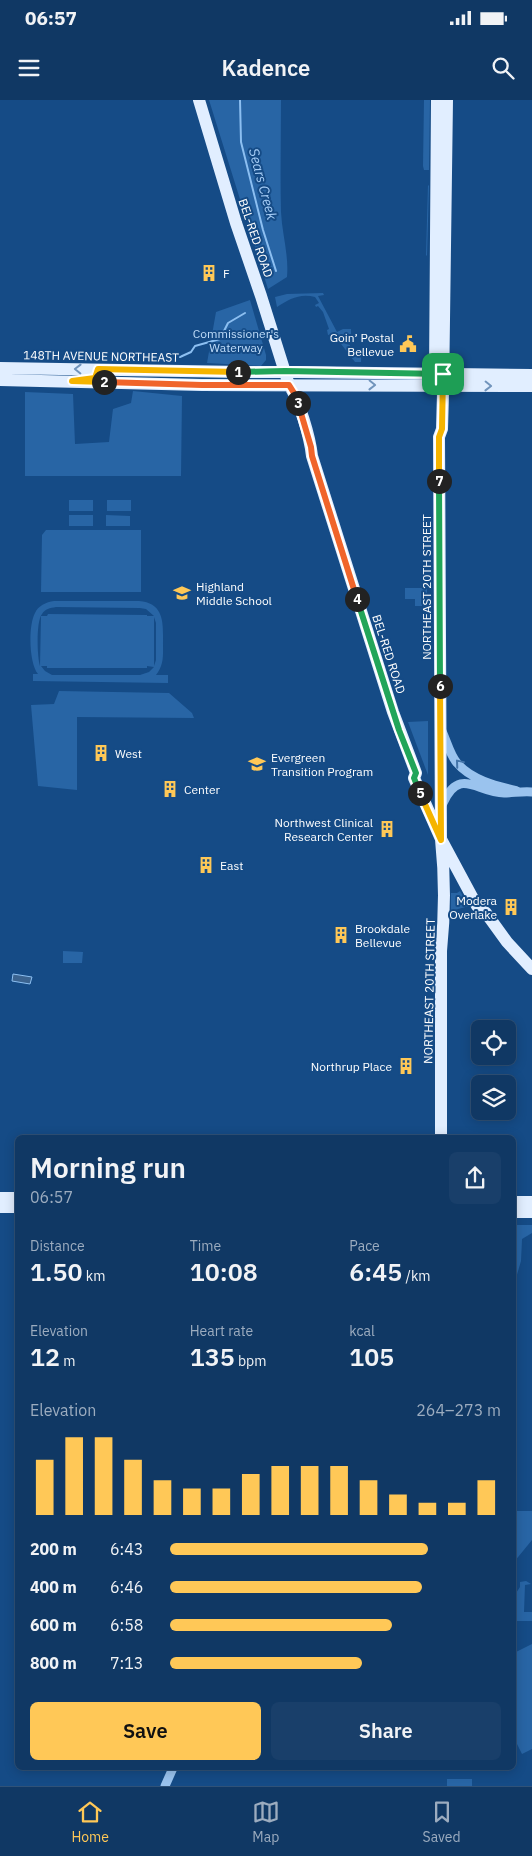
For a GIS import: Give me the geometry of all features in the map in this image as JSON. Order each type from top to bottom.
[{"type":"main road","name":"BEL-RED ROAD","points":[[199,100],[236,223],[289,385],[294,393],[311,447],[312,456],[399,730],[416,773],[422,777],[457,852],[484,901],[486,912]]},
{"type":"main road","name":"NORTHEAST 20TH STREET","points":[[437,100],[439,380],[442,429],[439,437],[441,840],[444,870],[444,926],[441,951],[441,1135]]},
{"type":"main road","name":"NORTHEAST 20TH STREET","points":[[442,100],[447,116]]},
{"type":"main road","name":"NORTHEAST 20TH STREET","points":[[439,380],[447,100]]},
{"type":"main road","name":"NORTHEAST 20TH STREET","points":[[436,149],[446,186]]},
{"type":"main road","name":"148TH AVENUE NORTHEAST","points":[[0,368],[285,371],[532,386]]},
{"type":"main road","points":[[72,381],[95,378],[98,369]]},
{"type":"main road","name":"148TH AVENUE NORTHEAST","points":[[0,380],[202,385],[289,385],[532,375]]},
{"type":"main road","name":"BEL-RED ROAD","points":[[416,773],[414,778],[441,840],[477,906],[486,912],[508,942],[532,969]]},
{"type":"main road","points":[[441,840],[436,866],[436,935],[441,951]]},
{"type":"main road","points":[[444,893],[449,885],[454,883],[466,887]]},
{"type":"main road","points":[[0,1198],[15,1198]]},
{"type":"main road","points":[[516,1202],[532,1202]]},
{"type":"main road","points":[[0,1207],[15,1207]]},
{"type":"main road","points":[[516,1212],[532,1212]]},
{"type":"street","points":[[440,727],[453,758],[461,767],[480,779],[517,791]]},
{"type":"street","points":[[442,805],[448,792],[460,784],[473,784],[505,793],[517,791],[532,792]]},
{"type":"street","points":[[165,1786],[172,1770]]},
{"type":"green space","points":[[209,100],[281,100],[281,212],[287,277],[268,289]]},
{"type":"green space","points":[[424,100],[430,100],[429,170],[424,170],[423,166]]},
{"type":"green space","points":[[429,186],[427,256],[426,255]]},
{"type":"green space","points":[[323,293],[324,295],[318,296],[337,332],[343,329],[351,329],[351,334],[346,334],[346,344],[350,345],[350,351],[361,352],[361,362],[355,362],[338,340],[334,341],[334,334],[328,335],[327,330],[329,329],[323,312],[315,305],[319,303],[315,297],[304,296],[295,298],[277,307],[275,297],[287,294]]},
{"type":"green space","name":"Commissioner's Waterway","points":[[250,300],[266,360],[261,366],[207,363],[216,312]]},
{"type":"green space","points":[[133,391],[182,396],[181,476],[25,476],[25,392],[73,394],[75,444],[109,442],[113,409],[131,403]]},
{"type":"green space","points":[[69,500],[93,500],[93,511],[69,511]]},
{"type":"green space","points":[[107,500],[131,500],[131,511],[107,511]]},
{"type":"green space","points":[[69,515],[93,515],[93,526],[69,526]]},
{"type":"green space","points":[[106,515],[130,516],[130,526],[106,526]]},
{"type":"green space","points":[[46,530],[141,530],[141,592],[41,592],[42,535]]},
{"type":"green space","points":[[405,588],[427,589],[427,599],[422,599],[422,606],[415,606],[415,599],[405,599]]},
{"type":"green space","points":[[139,601],[154,606],[161,616],[163,629],[162,660],[156,675],[168,675],[168,683],[33,681],[33,674],[38,674],[31,653],[31,626],[38,608],[51,602]],"holes":[[[56,607],[140,608],[146,609],[154,616],[48,614],[47,616],[41,616],[46,610]],[[41,616],[40,666],[38,639]],[[154,617],[156,623],[156,660],[154,666]],[[41,666],[47,666],[47,668],[154,667],[149,672],[140,675],[52,675]]]},
{"type":"green space","points":[[59,691],[169,693],[192,713],[194,718],[77,717],[77,790],[38,786],[31,705],[54,704]]},
{"type":"green space","points":[[428,721],[428,775],[408,722]]},
{"type":"green space","points":[[460,891],[469,906],[451,911],[451,893]]},
{"type":"green space","points":[[63,951],[83,952],[82,963],[63,963]]},
{"type":"green space","points":[[516,1225],[532,1225],[532,1233],[522,1239],[521,1261],[516,1278]]},
{"type":"green space","points":[[516,1511],[532,1511],[532,1540],[516,1560]]},
{"type":"green space","points":[[526,1581],[531,1584],[525,1585],[524,1612],[532,1612],[532,1621],[516,1621],[516,1593],[520,1587],[520,1582]]},
{"type":"green space","points":[[532,1644],[532,1749],[522,1754],[516,1742],[516,1652]]},
{"type":"green space","points":[[447,1779],[472,1779],[472,1786],[447,1786]]},
{"type":"shaded area","points":[[13,974],[32,977],[30,984],[12,981]]},
{"type":"waterway","name":"Sears Creek","points":[[240,100],[241,142],[263,230],[276,271]]},
{"type":"waterway","points":[[180,357],[191,352],[195,346],[220,339],[228,323],[245,313]]},
{"type":"place","name":"F","points":[[209,273]]},
{"type":"place","name":"Goin’ Postal Bellevue","points":[[408,344]]},
{"type":"place","name":"Highland Middle School","points":[[182,593]]},
{"type":"place","name":"West","points":[[101,753]]},
{"type":"place","name":"Evergreen Transition Program","points":[[257,764]]},
{"type":"place","name":"Center","points":[[170,789]]},
{"type":"place","name":"Northwest Clinical Research Center","points":[[387,829]]},
{"type":"place","name":"East","points":[[206,865]]},
{"type":"place","name":"Modera Overlake","points":[[511,907]]},
{"type":"place","name":"Brookdale Bellevue","points":[[341,935]]},
{"type":"place","name":"Northrup Place","points":[[406,1066]]},
{"type":"route","points":[[98,369],[443,374],[442,429],[439,437],[441,840],[414,778],[416,773],[399,730],[366,630],[327,506],[311,447],[294,393],[289,385],[202,385],[72,381],[95,378],[98,374],[98,369]]}]
